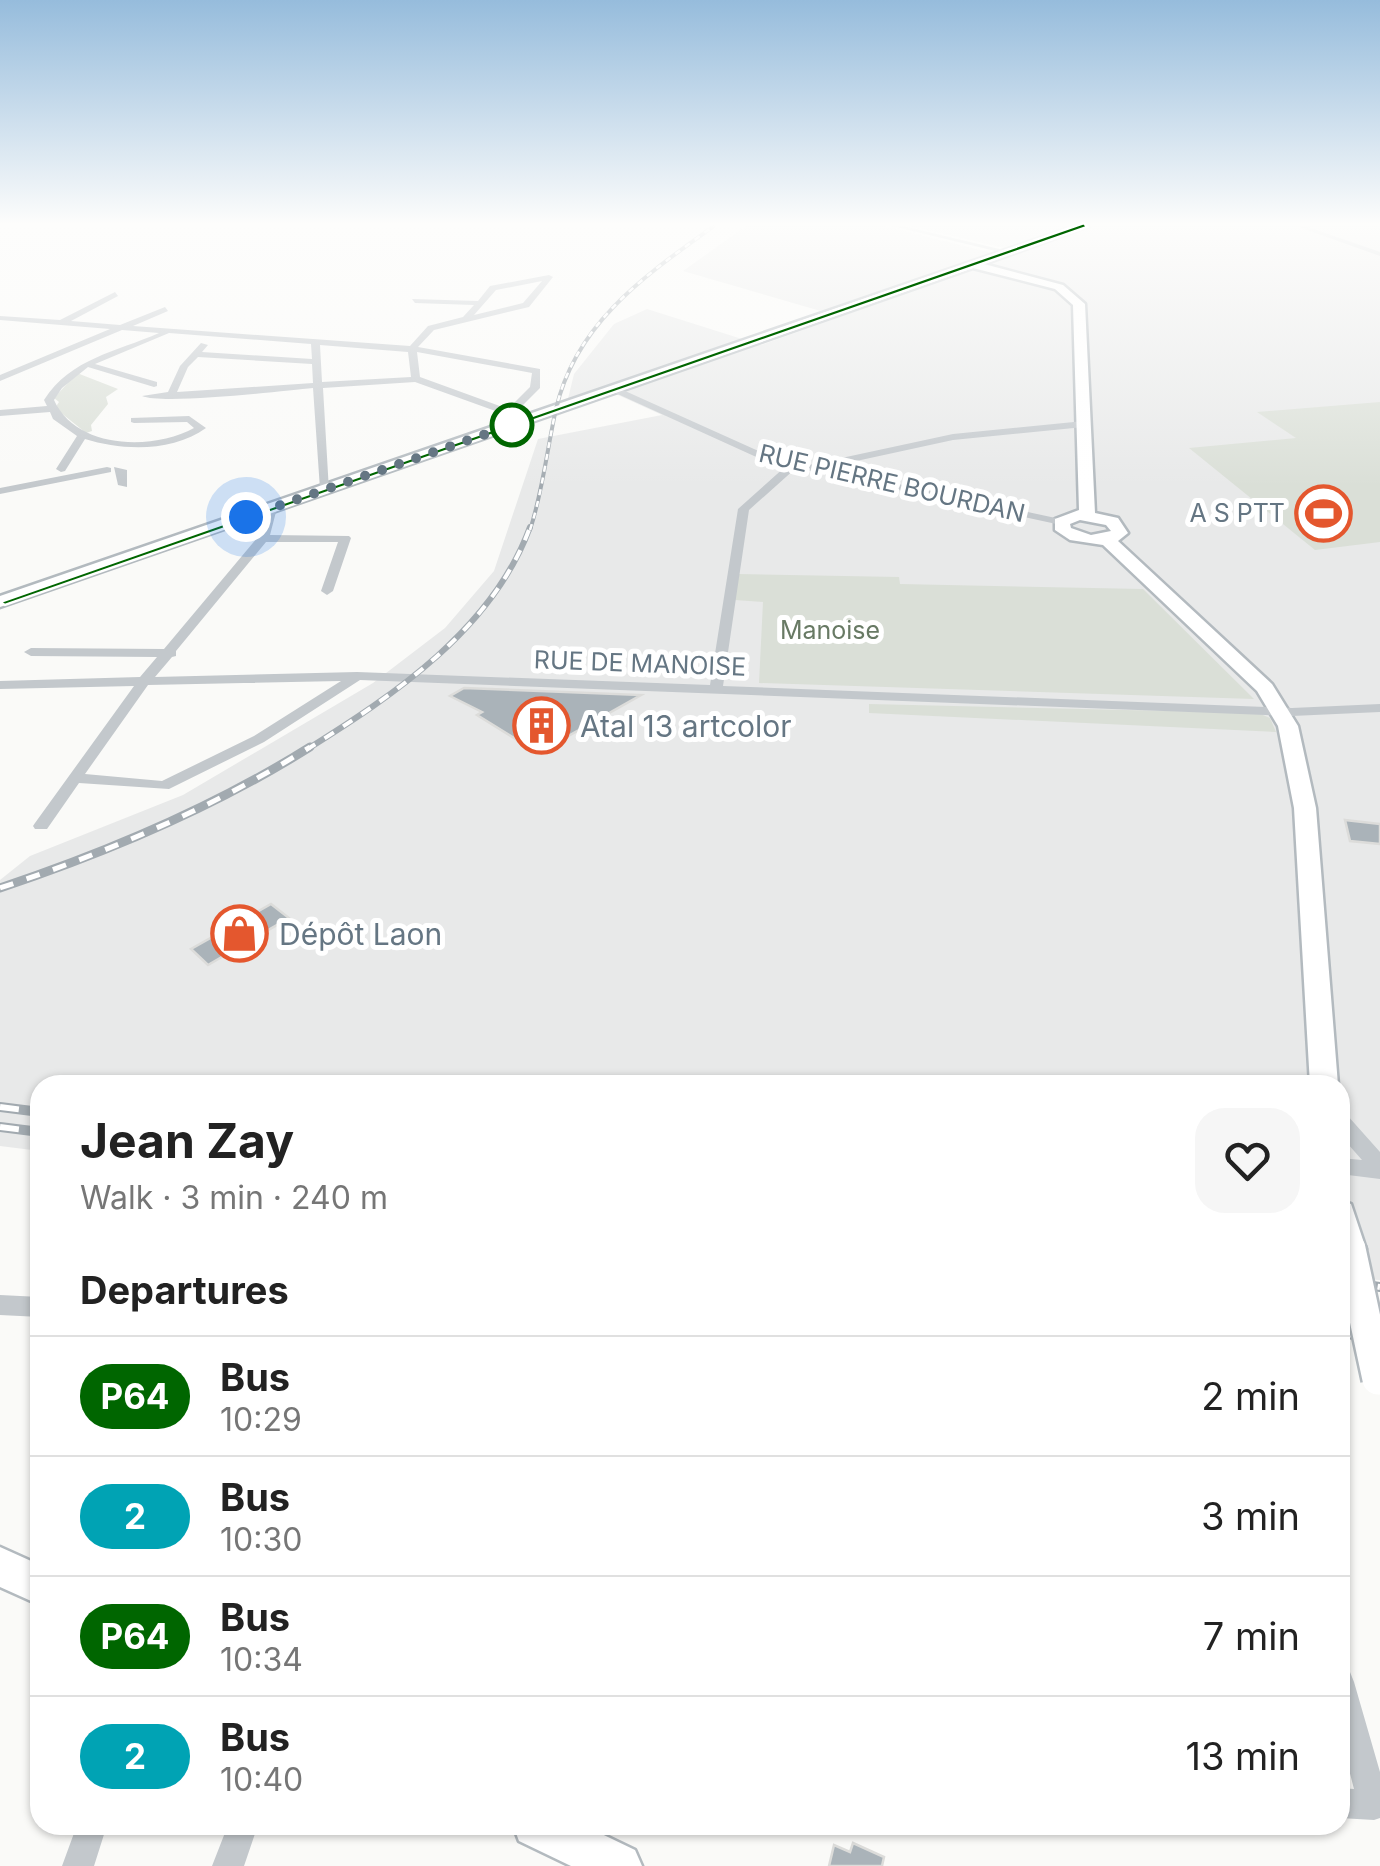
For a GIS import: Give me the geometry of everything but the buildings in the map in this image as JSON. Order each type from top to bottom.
[{"type":"street","points":[[62,323],[80,313]]},
{"type":"street","points":[[0,378],[157,313]]},
{"type":"street","points":[[466,319],[471,313]]},
{"type":"street","points":[[416,379],[412,349],[431,328],[491,313]]},
{"type":"street","points":[[0,602],[325,490],[518,416],[614,390],[835,313]]},
{"type":"street","points":[[1080,313],[1087,515]]},
{"type":"street","points":[[1,318],[476,356],[537,371],[535,388],[518,416]]},
{"type":"street","points":[[141,450],[81,438],[51,409],[49,400],[56,386],[89,364],[167,332]]},
{"type":"street","points":[[173,389],[213,336]]},
{"type":"street","points":[[315,342],[325,490]]},
{"type":"street","points":[[0,364],[69,350]]},
{"type":"street","points":[[196,354],[317,362]]},
{"type":"street","points":[[89,364],[173,389]]},
{"type":"street","points":[[147,396],[173,389],[318,387],[416,379],[518,416]]},
{"type":"street","points":[[111,468],[154,384]]},
{"type":"street","name":"RUE PIERRE BOURDAN","points":[[614,390],[769,459],[1062,522]]},
{"type":"street","points":[[0,412],[51,409]]},
{"type":"street","points":[[164,441],[176,419]]},
{"type":"street","points":[[119,446],[186,437],[201,428],[193,420],[134,420]]},
{"type":"street","points":[[716,688],[744,509],[800,467],[953,438],[1084,424]]},
{"type":"street","points":[[61,469],[81,438]]},
{"type":"street","points":[[0,490],[111,468],[122,470],[123,486]]},
{"type":"street","points":[[40,826],[146,679],[263,539],[272,508]]},
{"type":"street","points":[[1087,515],[1120,527],[1118,536],[1108,540],[1074,536],[1062,530],[1062,522],[1087,515]]},
{"type":"street","points":[[263,539],[347,532],[327,591]]},
{"type":"street","points":[[1108,540],[1251,674],[1279,710],[1292,738],[1305,808],[1323,1075]]},
{"type":"street","points":[[31,652],[56,656],[171,653]]},
{"type":"street","points":[[74,778],[164,786],[259,738],[357,676]]},
{"type":"street","name":"RUE DE MANOISE","points":[[0,685],[357,676],[1279,710],[1380,708]]},
{"type":"street","points":[[1350,1133],[1378,1165]]},
{"type":"street","points":[[1350,1147],[1378,1165]]},
{"type":"street","points":[[1350,1166],[1378,1165]]},
{"type":"street","points":[[1350,1249],[1379,1383]]},
{"type":"street","points":[[0,1305],[30,1307]]},
{"type":"street","points":[[0,1566],[30,1581]]},
{"type":"street","points":[[1350,1718],[1374,1806],[1350,1804]]},
{"type":"street","points":[[78,1866],[89,1835]]},
{"type":"street","points":[[228,1866],[239,1835]]},
{"type":"street","points":[[555,1835],[619,1866]]},
{"type":"shaded area","points":[[638,313],[660,313],[761,345],[850,313],[1380,313],[1380,1280],[1350,1278],[1350,1075],[30,1075],[30,1150],[0,1146],[0,880],[30,856],[183,795],[373,683],[445,628],[494,571],[538,439],[662,415],[607,390],[567,403],[574,374],[614,324]]},
{"type":"green space","points":[[77,373],[118,389],[106,397],[108,404],[91,425],[92,431],[86,433],[55,408],[59,402],[54,398]]},
{"type":"green space","points":[[1380,402],[1380,542],[1315,550],[1189,448],[1296,438],[1257,412]]},
{"type":"green space","name":"Manoise","points":[[738,574],[899,577],[900,584],[1143,589],[1254,699],[759,683],[763,602],[735,600]]},
{"type":"green space","points":[[869,704],[1258,713],[1270,718],[1276,732],[869,713]]},
{"type":"railway","points":[[530,530],[566,378],[608,313]]},
{"type":"railway","points":[[306,750],[406,682],[466,628],[513,564],[530,527]]},
{"type":"railway","points":[[0,888],[159,827],[236,790],[310,747]]},
{"type":"railway","points":[[0,1107],[30,1111]]},
{"type":"railway","points":[[0,1127],[30,1131]]},
{"type":"railway","points":[[1350,1282],[1380,1287]]},
{"type":"railway","points":[[1350,1334],[1380,1341]]},
{"type":"bus line","name":"P64","points":[[0,602],[834,313]]},
{"type":"place","name":"A S PTT","points":[[1324,513]]},
{"type":"place","name":"Atal 13 artcolor","points":[[541,726]]},
{"type":"place","name":"Dépôt Laon","points":[[240,934]]},
{"type":"route","points":[[246,517],[512,425]]}]
